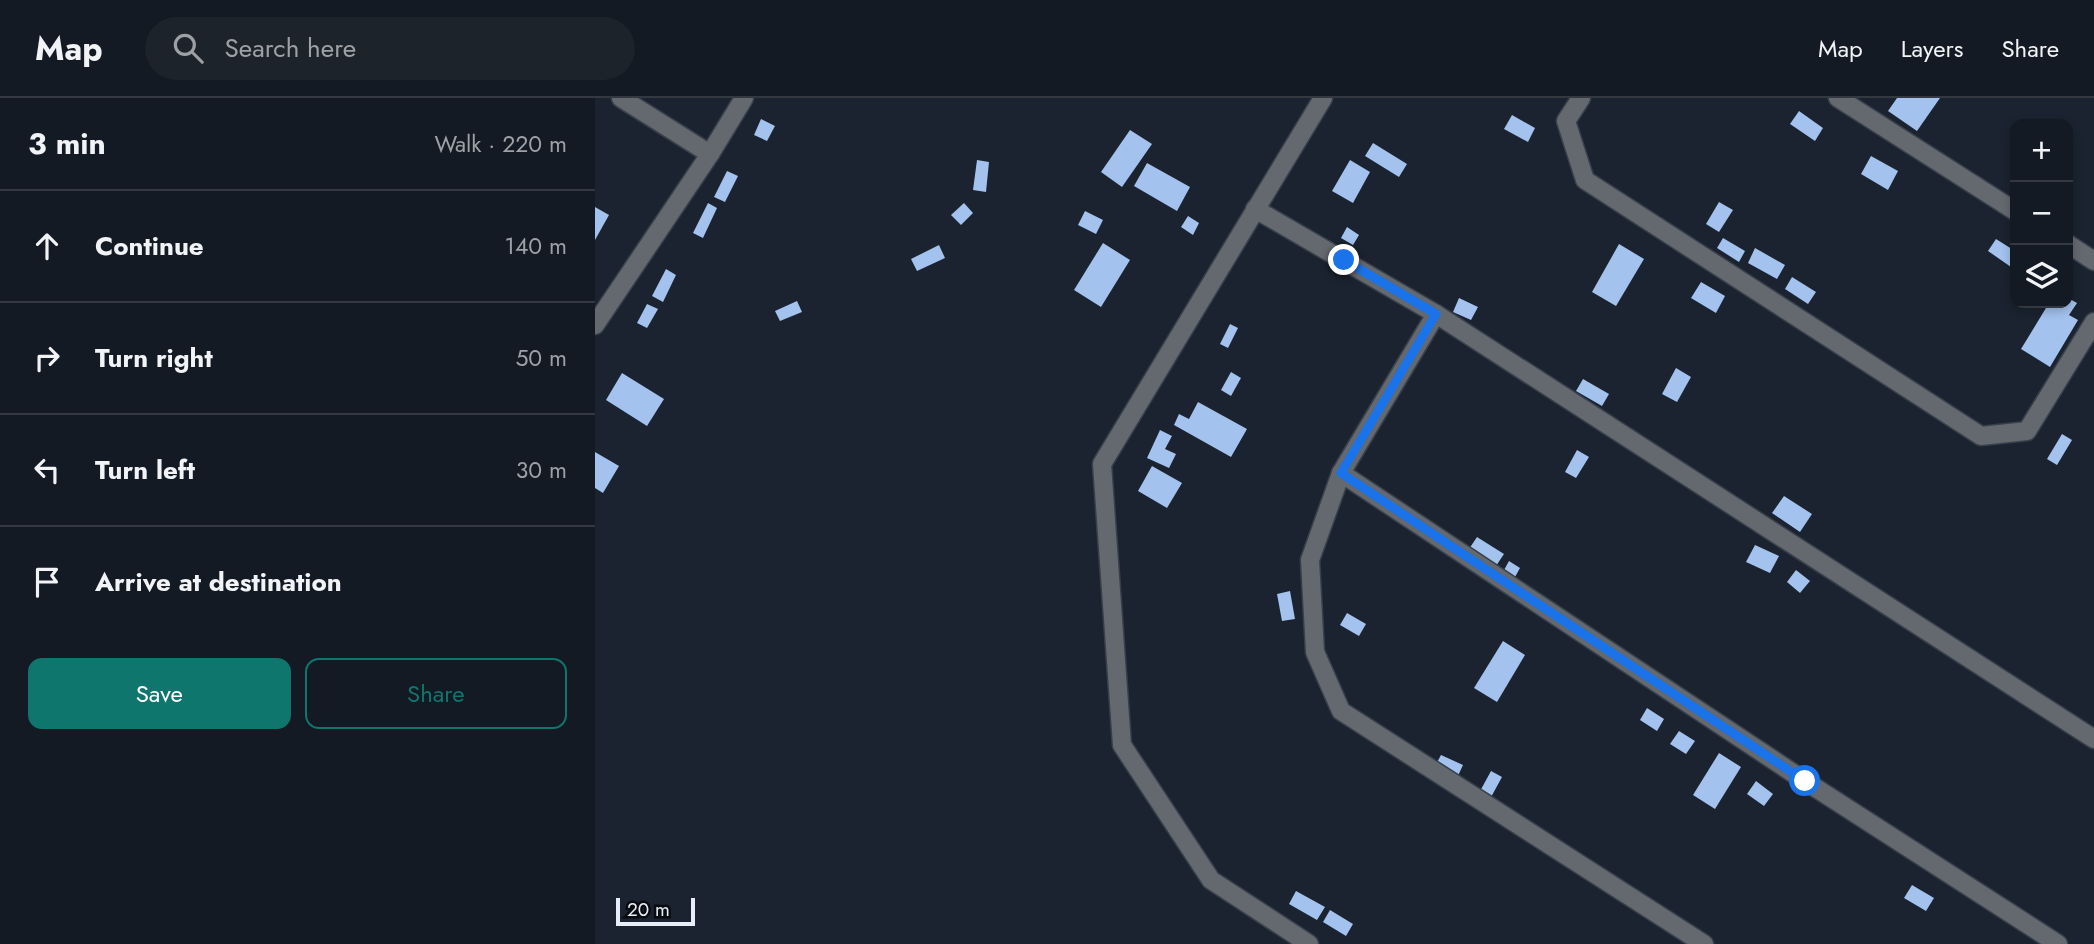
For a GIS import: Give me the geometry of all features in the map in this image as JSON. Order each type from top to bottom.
[{"type":"street","points":[[621,98],[710,154]]},
{"type":"street","points":[[595,325],[710,154],[744,98]]},
{"type":"street","points":[[1310,944],[1211,880],[1122,745],[1102,464],[1323,98]]},
{"type":"street","points":[[1581,98],[1566,121],[1585,180],[1981,436],[2027,431],[2094,322]]},
{"type":"street","points":[[1838,98],[2010,208]]},
{"type":"street","points":[[1255,209],[1436,314],[2094,739]]},
{"type":"street","points":[[2070,245],[2094,261]]},
{"type":"street","points":[[1436,314],[1341,473],[1310,560],[1315,652],[1341,711],[1704,944]]},
{"type":"street","points":[[1341,473],[1770,758],[2058,944]]},
{"type":"building","points":[[1897,98],[1940,98],[1917,131],[1888,111]]},
{"type":"building","points":[[1799,111],[1823,128],[1815,141],[1790,124]]},
{"type":"building","points":[[1512,115],[1535,128],[1528,142],[1504,129]]},
{"type":"building","points":[[761,119],[775,126],[767,141],[754,135]]},
{"type":"building","points":[[1130,130],[1152,144],[1122,187],[1101,172]]},
{"type":"building","points":[[1373,143],[1407,164],[1399,177],[1365,156]]},
{"type":"building","points":[[1871,156],[1898,171],[1888,190],[1861,174]]},
{"type":"building","points":[[977,160],[989,162],[986,192],[973,190]]},
{"type":"building","points":[[1350,160],[1370,172],[1353,203],[1332,191]]},
{"type":"building","points":[[1147,163],[1190,187],[1177,211],[1134,186]]},
{"type":"building","points":[[727,171],[738,176],[725,202],[714,197]]},
{"type":"building","points":[[1719,202],[1733,210],[1719,232],[1706,224]]},
{"type":"building","points":[[708,203],[717,208],[703,238],[693,233]]},
{"type":"building","points":[[964,203],[973,213],[961,225],[951,215]]},
{"type":"building","points":[[595,207],[609,215],[595,240]]},
{"type":"building","points":[[1085,211],[1103,220],[1096,234],[1078,225]]},
{"type":"building","points":[[1188,216],[1199,223],[1193,235],[1181,227]]},
{"type":"building","points":[[1347,227],[1359,235],[1353,245],[1341,238]]},
{"type":"building","points":[[1723,238],[1745,251],[1739,262],[1717,248]]},
{"type":"building","points":[[1996,239],[2010,248],[2010,266],[1988,251]]},
{"type":"building","points":[[1103,243],[1130,260],[1101,307],[1074,290]]},
{"type":"building","points":[[1619,244],[1644,259],[1616,306],[1592,292]]},
{"type":"building","points":[[939,245],[945,258],[917,271],[911,259]]},
{"type":"building","points":[[1755,248],[1785,265],[1777,279],[1748,263]]},
{"type":"building","points":[[666,269],[676,275],[663,302],[652,296]]},
{"type":"building","points":[[1792,277],[1816,292],[1808,304],[1785,289]]},
{"type":"building","points":[[1701,282],[1725,296],[1716,313],[1691,298]]},
{"type":"building","points":[[1459,298],[1478,307],[1471,320],[1453,312]]},
{"type":"building","points":[[797,301],[802,312],[780,321],[775,311]]},
{"type":"building","points":[[2073,301],[2077,303],[2069,315],[2078,320],[2050,367],[2021,349],[2046,308],[2073,308]]},
{"type":"building","points":[[647,304],[658,309],[647,328],[637,323]]},
{"type":"building","points":[[1230,324],[1238,328],[1228,348],[1220,344]]},
{"type":"building","points":[[1676,368],[1691,377],[1677,402],[1662,394]]},
{"type":"building","points":[[1231,372],[1241,378],[1231,396],[1221,390]]},
{"type":"building","points":[[622,373],[664,399],[647,426],[606,400]]},
{"type":"building","points":[[1583,379],[1609,394],[1602,406],[1576,391]]},
{"type":"building","points":[[1198,402],[1247,429],[1231,457],[1174,425],[1179,414],[1189,419]]},
{"type":"building","points":[[1160,430],[1172,436],[1165,449],[1176,454],[1169,468],[1147,458]]},
{"type":"building","points":[[2062,434],[2072,440],[2057,465],[2047,459]]},
{"type":"building","points":[[1577,450],[1589,457],[1576,478],[1565,472]]},
{"type":"building","points":[[595,452],[619,466],[603,493],[595,488]]},
{"type":"building","points":[[1152,466],[1182,483],[1167,508],[1138,491]]},
{"type":"building","points":[[1784,496],[1812,514],[1800,532],[1772,513]]},
{"type":"building","points":[[1477,537],[1504,554],[1494,569],[1467,552]]},
{"type":"building","points":[[1755,545],[1779,556],[1770,573],[1746,562]]},
{"type":"building","points":[[1509,561],[1520,568],[1515,577],[1504,570]]},
{"type":"building","points":[[1796,570],[1810,581],[1800,593],[1787,582]]},
{"type":"building","points":[[1290,591],[1295,619],[1282,621],[1277,594]]},
{"type":"building","points":[[1347,613],[1366,624],[1359,636],[1340,625]]},
{"type":"building","points":[[1503,641],[1525,655],[1497,702],[1474,688]]},
{"type":"building","points":[[1647,708],[1664,719],[1657,731],[1640,720]]},
{"type":"building","points":[[1679,731],[1695,741],[1686,754],[1670,744]]},
{"type":"building","points":[[1719,753],[1741,767],[1715,809],[1693,795]]},
{"type":"building","points":[[1441,755],[1463,765],[1457,778],[1434,768]]},
{"type":"building","points":[[1491,771],[1502,777],[1490,799],[1479,793]]},
{"type":"building","points":[[1756,781],[1773,794],[1764,806],[1747,794]]},
{"type":"building","points":[[1912,885],[1934,898],[1926,911],[1904,898]]},
{"type":"building","points":[[1296,891],[1325,907],[1317,920],[1289,904]]},
{"type":"building","points":[[1330,910],[1353,924],[1346,936],[1323,922]]},
{"type":"route","points":[[1344,260],[1436,314],[1341,473],[1805,781]]}]
